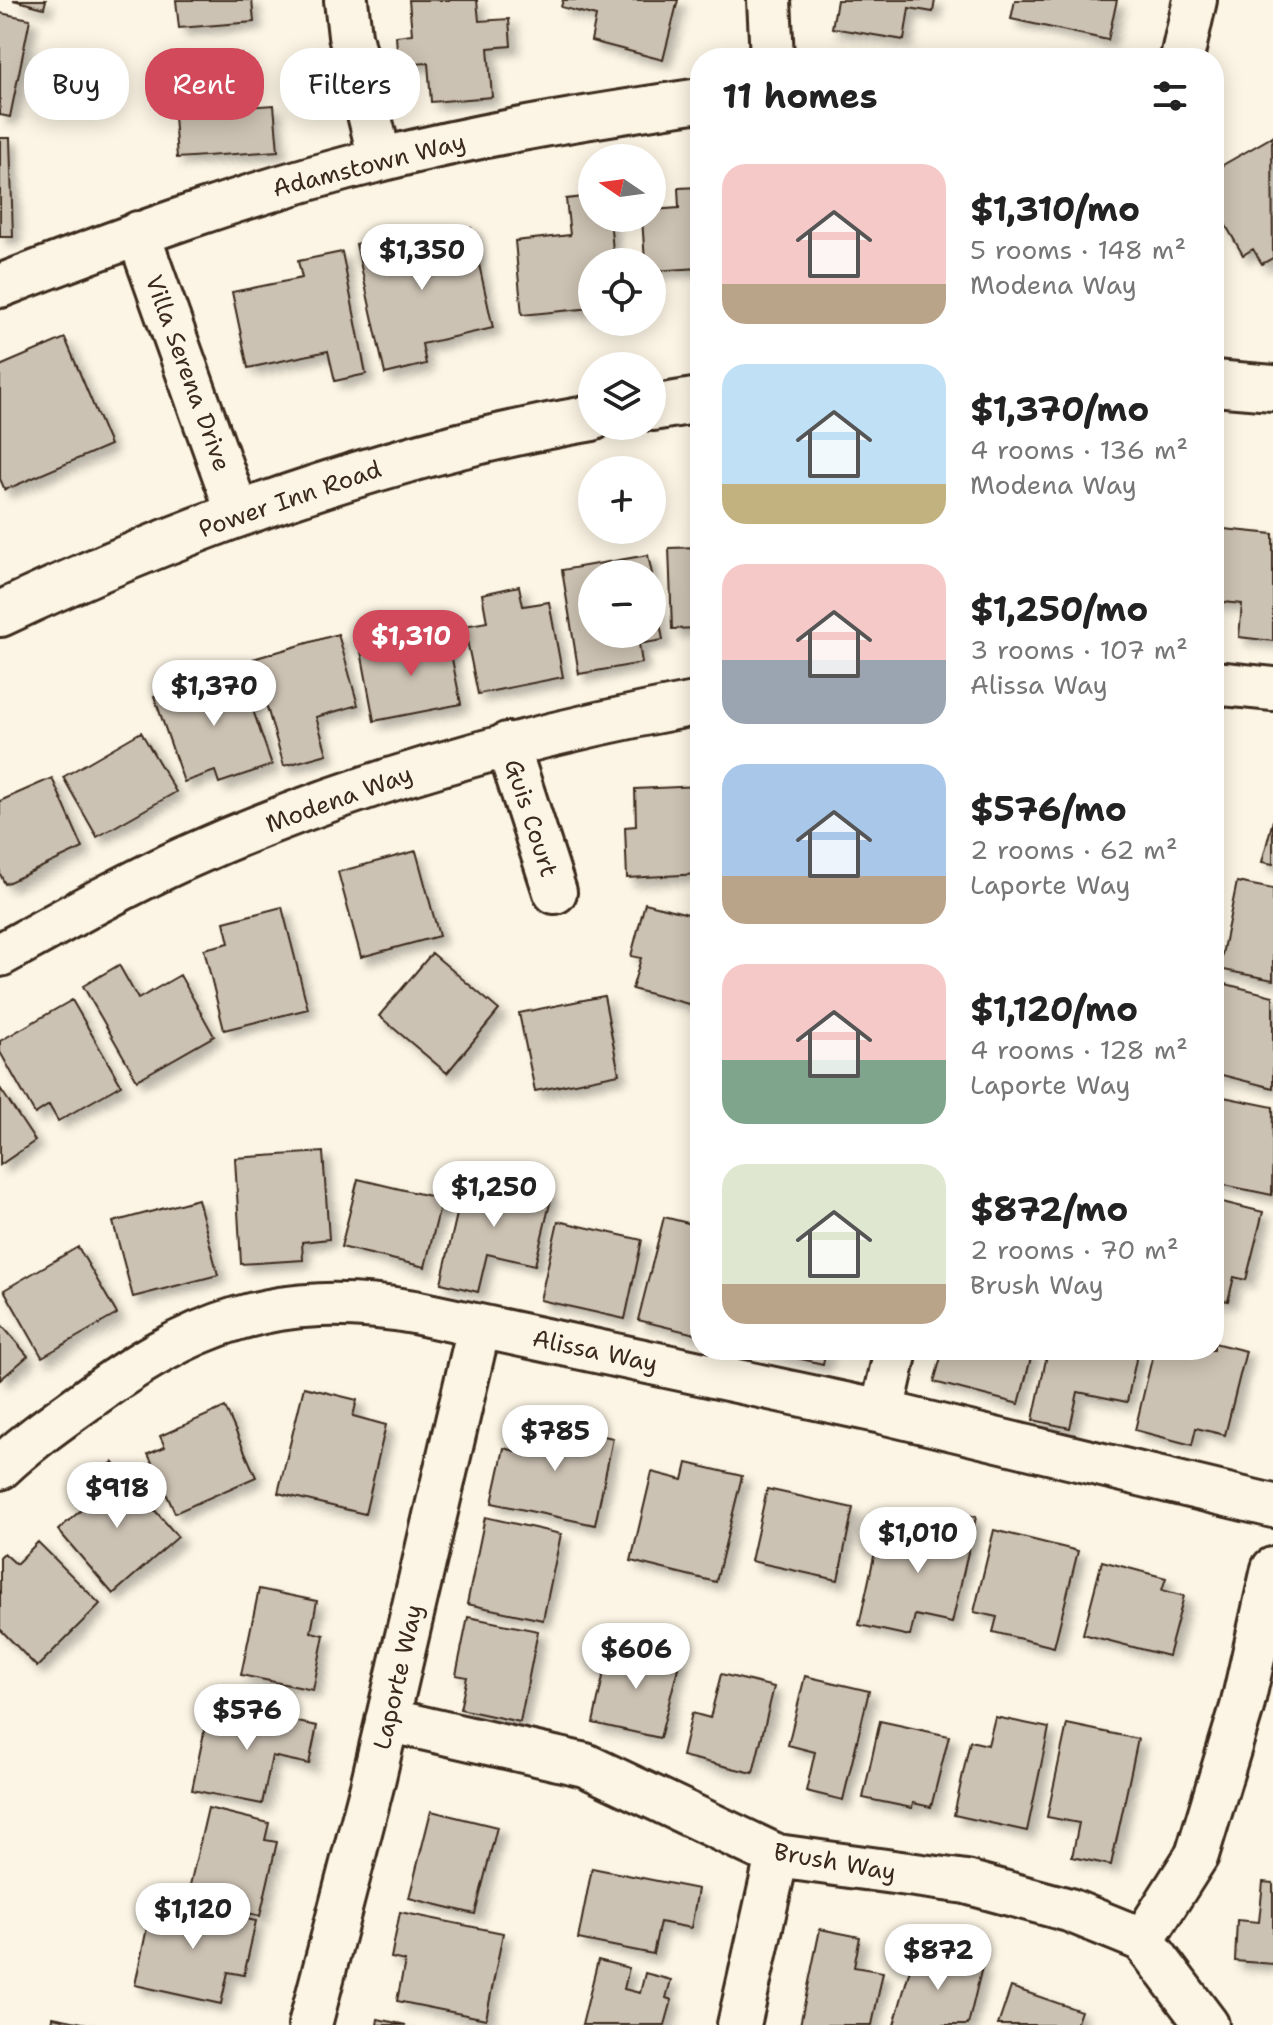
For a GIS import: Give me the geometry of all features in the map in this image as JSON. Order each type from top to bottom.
[{"type":"main road","points":[[1224,384],[1273,388]]},
{"type":"main road","points":[[666,406],[690,402]]},
{"type":"main road","name":"Power Inn Road","points":[[0,614],[83,576],[238,514],[394,464],[578,421]]},
{"type":"street","points":[[346,0],[350,36],[380,159]]},
{"type":"street","points":[[769,0],[771,48]]},
{"type":"street","points":[[1184,48],[1195,0]]},
{"type":"street","name":"Adamstown Way","points":[[0,286],[138,233],[282,186],[380,159],[548,123],[690,102]]},
{"type":"street","name":"Villa Serena Drive","points":[[138,233],[238,514]]},
{"type":"street","points":[[1224,684],[1273,689]]},
{"type":"street","name":"Modena Way","points":[[0,955],[97,901],[198,853],[320,803],[507,744],[690,705]]},
{"type":"street","name":"Guis Court","points":[[507,744],[555,892]]},
{"type":"street","name":"Alissa Way","points":[[0,1468],[19,1450],[111,1381],[182,1339],[242,1315],[307,1304],[371,1305],[882,1412],[1273,1506]]},
{"type":"street","name":"Laporte Way","points":[[310,2025],[387,1720],[479,1327]]},
{"type":"street","points":[[882,1412],[894,1360]]},
{"type":"street","points":[[1207,2025],[1143,1940],[1197,1855],[1242,1707],[1273,1569]]},
{"type":"street","name":"Brush Way","points":[[387,1720],[585,1765],[777,1856],[966,1882],[1069,1910],[1143,1940]]},
{"type":"street","points":[[739,2025],[777,1856]]},
{"type":"building","points":[[13,0],[46,0],[44,8]]},
{"type":"building","points":[[176,0],[252,0],[254,22],[179,28]]},
{"type":"building","points":[[409,0],[477,0],[479,21],[509,19],[511,46],[488,48],[492,97],[431,102],[428,63],[420,64],[420,48],[397,48],[396,36],[412,34]]},
{"type":"building","points":[[563,0],[678,0],[663,60],[591,41],[596,16],[561,7]]},
{"type":"building","points":[[837,0],[935,0],[933,12],[909,8],[904,40],[832,28]]},
{"type":"building","points":[[1015,0],[1117,0],[1108,40],[1011,19]]},
{"type":"building","points":[[0,13],[30,19],[10,117],[0,115]]},
{"type":"building","points":[[274,105],[278,151],[177,158],[174,120],[264,120],[264,106]]},
{"type":"building","points":[[1272,137],[1273,258],[1262,264],[1253,249],[1243,255],[1224,222],[1224,164]]},
{"type":"building","points":[[0,138],[10,138],[13,237],[0,237]]},
{"type":"building","points":[[690,187],[690,269],[666,270],[666,248],[644,248],[643,232],[666,232],[666,209],[679,208],[678,188]]},
{"type":"building","points":[[578,198],[578,232],[611,232],[613,248],[578,248],[578,309],[522,315],[515,241],[570,235],[566,199]]},
{"type":"building","points":[[434,226],[436,236],[471,228],[493,328],[422,344],[426,364],[385,374],[356,244]]},
{"type":"building","points":[[342,252],[366,374],[335,381],[328,351],[248,368],[232,292],[302,278],[298,261]]},
{"type":"building","points":[[65,338],[110,445],[5,490],[0,479],[0,366]]},
{"type":"building","points":[[1224,529],[1273,534],[1273,641],[1239,637],[1242,604],[1224,602]]},
{"type":"building","points":[[690,547],[690,628],[672,629],[669,548]]},
{"type":"building","points":[[648,555],[649,560],[619,560]]},
{"type":"building","points":[[578,567],[578,648],[640,648],[642,663],[579,674],[562,570]]},
{"type":"building","points":[[519,586],[523,606],[549,602],[563,677],[478,694],[464,626],[487,622],[482,594]]},
{"type":"building","points":[[338,634],[358,705],[316,717],[327,754],[284,766],[253,659]]},
{"type":"building","points":[[447,634],[461,704],[374,721],[361,651]]},
{"type":"building","points":[[238,667],[272,765],[219,783],[215,771],[184,782],[154,696]]},
{"type":"building","points":[[141,732],[176,792],[97,837],[63,777]]},
{"type":"building","points":[[52,778],[83,848],[5,884],[0,874],[0,801]]},
{"type":"building","points":[[690,786],[690,875],[627,878],[625,827],[636,826],[635,789]]},
{"type":"building","points":[[1273,820],[1273,864],[1262,862]]},
{"type":"building","points":[[416,851],[439,936],[361,957],[338,872]]},
{"type":"building","points":[[1237,882],[1273,889],[1273,980],[1224,970],[1224,945]]},
{"type":"building","points":[[645,903],[690,914],[690,1004],[632,989],[641,958],[631,956]]},
{"type":"building","points":[[282,907],[308,1009],[224,1030],[204,949],[229,943],[224,922]]},
{"type":"building","points":[[432,953],[499,1010],[447,1073],[379,1016]]},
{"type":"building","points":[[119,965],[138,999],[180,975],[214,1036],[137,1080],[83,986]]},
{"type":"building","points":[[1224,984],[1273,996],[1273,1088],[1224,1076]]},
{"type":"building","points":[[604,996],[619,1074],[535,1091],[519,1013]]},
{"type":"building","points":[[72,1000],[121,1085],[58,1121],[49,1105],[35,1114],[0,1052],[0,1041]]},
{"type":"building","points":[[0,1088],[35,1141],[0,1165]]},
{"type":"building","points":[[1224,1097],[1273,1107],[1272,1195],[1224,1185]]},
{"type":"building","points":[[323,1152],[329,1239],[302,1242],[303,1260],[241,1264],[235,1158]]},
{"type":"building","points":[[466,1175],[552,1195],[535,1265],[487,1254],[478,1292],[441,1283]]},
{"type":"building","points":[[358,1179],[442,1199],[425,1267],[341,1247]]},
{"type":"building","points":[[198,1199],[218,1275],[133,1297],[113,1222]]},
{"type":"building","points":[[1224,1202],[1263,1212],[1246,1280],[1234,1277],[1228,1301],[1224,1300]]},
{"type":"building","points":[[664,1217],[690,1224],[690,1333],[638,1320]]},
{"type":"building","points":[[558,1221],[642,1240],[625,1319],[540,1300]]},
{"type":"building","points":[[78,1247],[117,1314],[42,1357],[4,1290]]},
{"type":"building","points":[[0,1323],[28,1356],[0,1380]]},
{"type":"building","points":[[1224,1346],[1246,1351],[1225,1435],[1196,1428],[1192,1445],[1135,1430],[1152,1360],[1224,1360]]},
{"type":"building","points":[[940,1360],[1030,1360],[1019,1404],[934,1382]]},
{"type":"building","points":[[1046,1360],[1136,1360],[1127,1402],[1078,1392],[1070,1428],[1033,1420]]},
{"type":"building","points":[[304,1387],[357,1400],[353,1416],[386,1425],[365,1514],[278,1493]]},
{"type":"building","points":[[225,1407],[256,1477],[175,1513],[148,1454],[165,1447],[160,1436]]},
{"type":"building","points":[[527,1419],[613,1438],[595,1525],[492,1503],[504,1448],[519,1452]]},
{"type":"building","points":[[113,1462],[178,1537],[113,1594],[58,1530],[94,1499],[84,1487]]},
{"type":"building","points":[[687,1463],[742,1476],[716,1582],[631,1561],[652,1472],[683,1480]]},
{"type":"building","points":[[767,1489],[853,1508],[838,1580],[751,1561]]},
{"type":"building","points":[[936,1508],[976,1517],[952,1623],[915,1615],[910,1636],[859,1625],[880,1529],[907,1535],[904,1546],[926,1550]]},
{"type":"building","points":[[485,1517],[561,1534],[543,1620],[467,1604]]},
{"type":"building","points":[[994,1530],[1078,1551],[1054,1647],[993,1632],[997,1617],[974,1612]]},
{"type":"building","points":[[38,1542],[100,1604],[37,1667],[0,1629],[0,1557],[4,1553],[16,1564]]},
{"type":"building","points":[[1102,1561],[1166,1578],[1162,1590],[1184,1596],[1168,1656],[1083,1634]]},
{"type":"building","points":[[259,1589],[317,1601],[311,1632],[324,1635],[313,1690],[241,1675]]},
{"type":"building","points":[[468,1617],[538,1631],[520,1722],[460,1709],[467,1677],[456,1675]]},
{"type":"building","points":[[610,1644],[680,1660],[660,1738],[593,1723]]},
{"type":"building","points":[[721,1674],[774,1687],[753,1773],[682,1756],[692,1713],[710,1718]]},
{"type":"building","points":[[805,1676],[869,1691],[843,1800],[806,1791],[815,1752],[788,1745]]},
{"type":"building","points":[[210,1704],[317,1726],[309,1764],[272,1756],[262,1804],[192,1790]]},
{"type":"building","points":[[995,1717],[1049,1728],[1027,1831],[954,1815],[970,1741],[988,1745]]},
{"type":"building","points":[[880,1721],[949,1736],[931,1807],[913,1803],[912,1808],[863,1798]]},
{"type":"building","points":[[1067,1724],[1138,1739],[1111,1865],[1072,1857],[1079,1823],[1047,1817]]},
{"type":"building","points":[[208,1808],[269,1823],[265,1840],[277,1842],[260,1916],[187,1898]]},
{"type":"building","points":[[431,1811],[497,1827],[475,1914],[409,1898]]},
{"type":"building","points":[[592,1868],[698,1889],[691,1928],[660,1922],[653,1954],[578,1939]]},
{"type":"building","points":[[1263,1882],[1273,1883],[1273,1964],[1235,1961],[1237,1920],[1259,1922]]},
{"type":"building","points":[[153,1899],[256,1921],[244,1975],[228,1972],[221,2004],[135,1985]]},
{"type":"building","points":[[400,1912],[503,1933],[486,2019],[397,2001],[405,1961],[391,1958]]},
{"type":"building","points":[[820,1929],[860,1937],[854,1967],[883,1972],[872,2025],[800,2025]]},
{"type":"building","points":[[915,1951],[982,1967],[968,2025],[894,2025]]},
{"type":"building","points":[[598,1960],[629,1968],[624,1989],[640,1993],[645,1973],[671,1980],[666,1998],[672,2000],[665,2025],[582,2025]]},
{"type":"building","points":[[1011,1987],[1081,2011],[1076,2025],[998,2025]]},
{"type":"building","points":[[53,2017],[92,2025],[52,2025]]},
{"type":"building","points":[[378,2019],[406,2025],[377,2025]]}]
